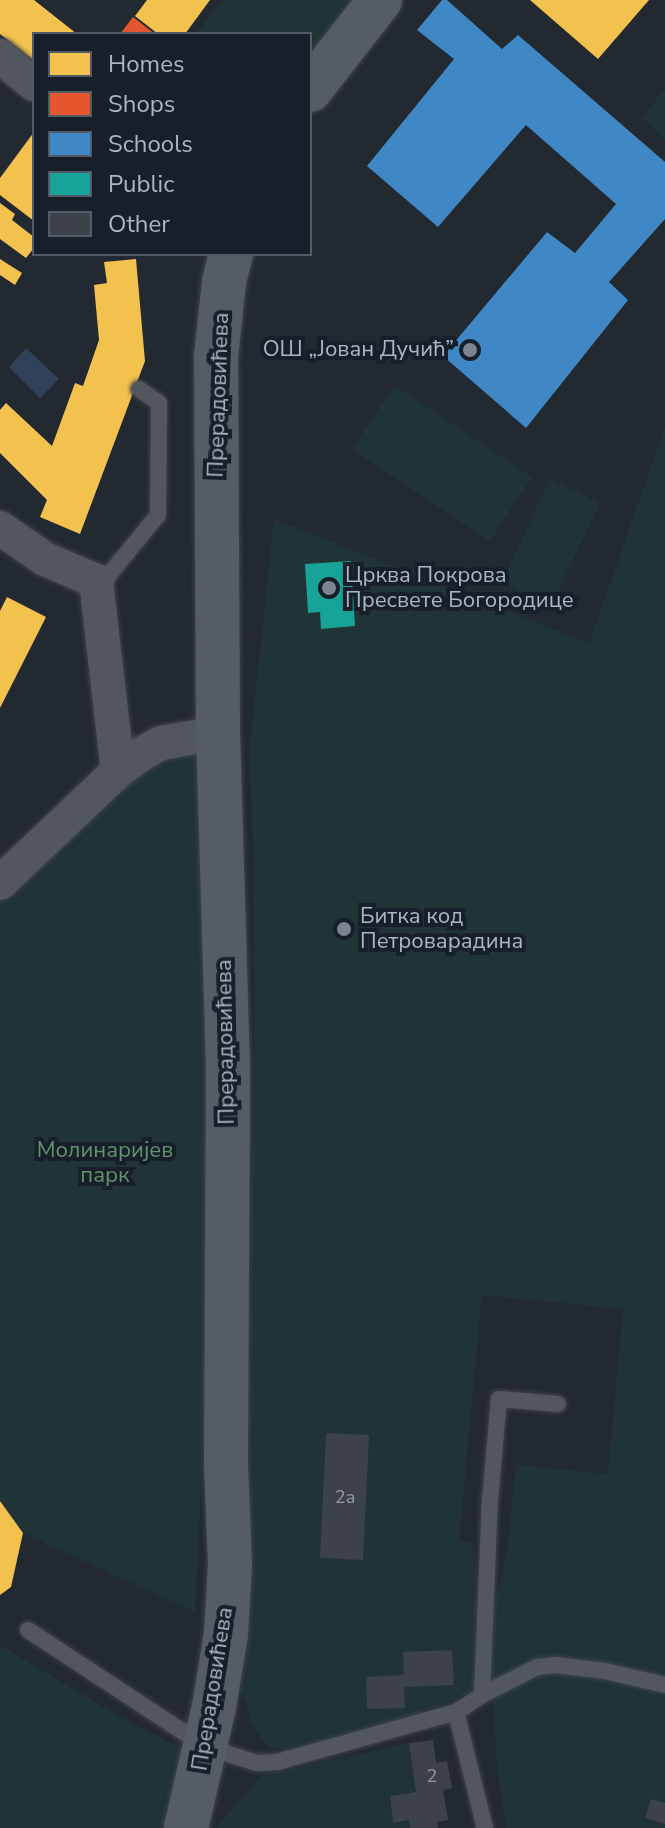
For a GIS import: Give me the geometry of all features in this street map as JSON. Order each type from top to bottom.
[{"type":"main road","points":[[312,87],[380,0]]},
{"type":"main road","name":"Прерадовићева","points":[[186,1828],[206,1747],[226,1634],[230,1564],[226,1463],[228,1068],[218,733],[216,356],[224,282],[230,256]]},
{"type":"street","points":[[0,56],[32,82]]},
{"type":"street","points":[[0,528],[45,559],[89,576],[99,587],[118,771]]},
{"type":"street","points":[[0,883],[118,771],[161,743],[218,733]]},
{"type":"lane","points":[[99,587],[158,515],[159,403],[139,389]]},
{"type":"lane","points":[[482,1695],[490,1500],[499,1399],[558,1404]]},
{"type":"lane","points":[[28,1630],[206,1747],[257,1763],[277,1762],[456,1712],[537,1667],[555,1665],[605,1671],[665,1685]]},
{"type":"lane","points":[[456,1712],[485,1828]]},
{"type":"green space","points":[[222,0],[380,0],[312,87],[312,32],[198,32]]},
{"type":"green space","points":[[665,88],[665,140],[642,118]]},
{"type":"green space","points":[[394,385],[532,477],[490,541],[352,449]]},
{"type":"green space","points":[[665,427],[665,1828],[506,1828],[497,1766],[489,1632],[508,1546],[516,1465],[608,1474],[623,1309],[482,1295],[459,1541],[475,1543],[477,1677],[474,1687],[467,1694],[410,1717],[286,1750],[270,1748],[261,1738],[251,1722],[241,1689],[254,1065],[254,859],[249,754],[274,519],[589,643]]},
{"type":"green space","points":[[550,479],[600,503],[551,607],[501,583]]},
{"type":"green space","name":"Молинаријев парк","points":[[161,743],[198,758],[211,1061],[205,1406],[195,1612],[23,1533],[0,1501],[0,883]]},
{"type":"green space","points":[[0,1645],[122,1718],[182,1749],[169,1828],[0,1828]]},
{"type":"green space","points":[[409,1743],[416,1792],[390,1797],[393,1822],[409,1820],[410,1828],[216,1828],[261,1776]]},
{"type":"water","points":[[26,348],[59,379],[40,398],[9,367]]},
{"type":"building: Homes","points":[[0,0],[34,0],[74,32],[32,32],[32,59],[0,34]]},
{"type":"building: Homes","points":[[147,0],[210,0],[186,32],[155,32],[135,16]]},
{"type":"building: Homes","points":[[530,0],[649,0],[598,59]]},
{"type":"building: Homes","points":[[32,135],[32,219],[0,195],[0,178]]},
{"type":"building: Homes","points":[[0,203],[15,214],[12,220],[32,235],[32,250],[26,258],[0,239]]},
{"type":"building: Homes","points":[[0,259],[22,273],[15,285],[0,275]]},
{"type":"building: Homes","points":[[136,259],[145,361],[80,534],[40,517],[47,500],[0,453],[0,410],[6,403],[52,446],[75,383],[83,386],[99,340],[94,285],[107,283],[104,262]]},
{"type":"building: Homes","points":[[7,597],[46,617],[0,708],[0,611]]},
{"type":"building: Homes","points":[[0,1501],[23,1533],[11,1587],[0,1595]]},
{"type":"building: Shops","points":[[133,17],[152,32],[122,32]]},
{"type":"building: Schools","name":"ОШ „Јован Дучић”","points":[[442,0],[447,0],[502,49],[518,35],[665,162],[665,219],[609,282],[628,300],[526,428],[443,356],[547,232],[575,253],[616,204],[526,125],[438,227],[367,166],[454,59],[417,30]]},
{"type":"building: Public","name":"Црква Покрова Пресвете Богородице","points":[[351,561],[355,626],[321,629],[320,612],[308,613],[305,564]]},
{"type":"building: Other","points":[[326,1433],[369,1435],[363,1560],[320,1558]]},
{"type":"building: Other","points":[[452,1650],[454,1685],[404,1687],[405,1708],[367,1709],[366,1677],[404,1675],[403,1652]]},
{"type":"building: Other","points":[[433,1740],[436,1763],[447,1761],[452,1788],[443,1790],[448,1820],[437,1822],[438,1828],[410,1828],[409,1820],[393,1823],[390,1796],[416,1792],[409,1743]]},
{"type":"building: Other","points":[[651,1799],[665,1803],[665,1824],[645,1818]]},
{"type":"place","name":"ОШ „Јован Дучић”","points":[[470,350]]},
{"type":"place","name":"Црква Покрова Пресвете Богородице","points":[[329,588]]},
{"type":"place","name":"Битка код Петроварадина","points":[[344,929]]}]
